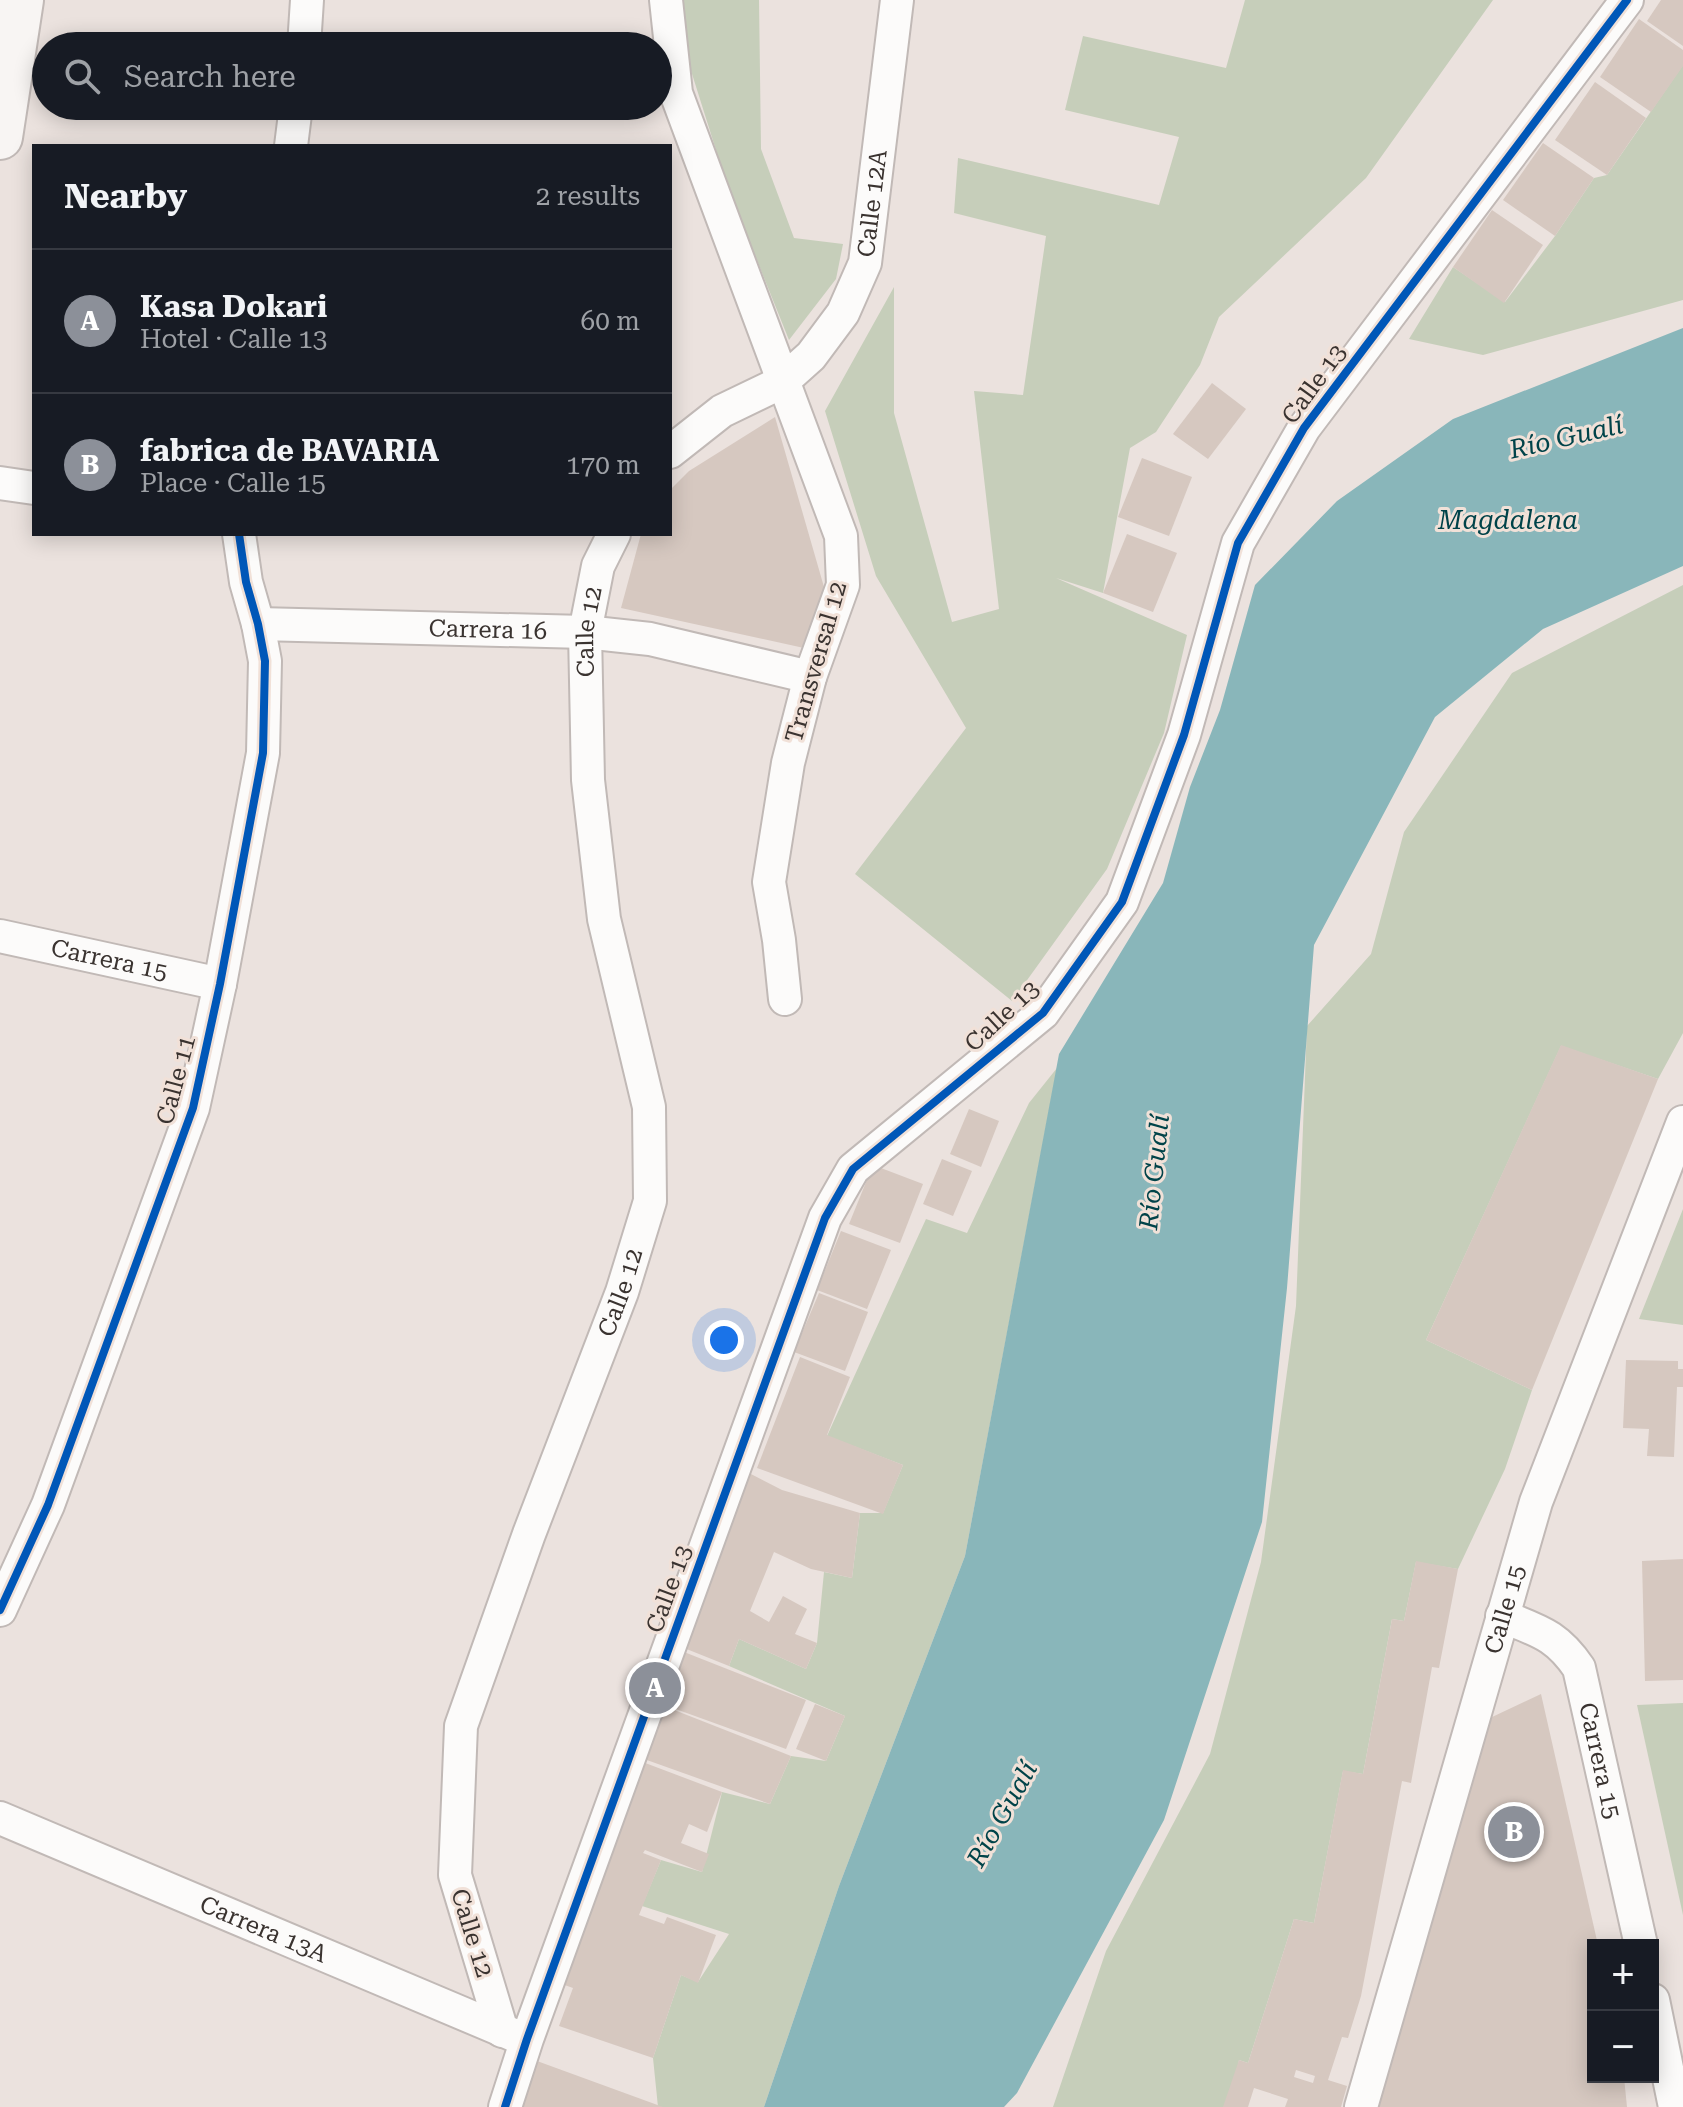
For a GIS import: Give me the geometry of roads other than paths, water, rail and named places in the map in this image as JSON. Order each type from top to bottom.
[{"type":"street","points":[[0,137],[21,0]]},
{"type":"street","points":[[305,32],[307,0]]},
{"type":"street","points":[[666,0],[669,32]]},
{"type":"street","name":"Calle 12A","points":[[782,382],[811,356],[843,313],[865,263],[897,0]]},
{"type":"street","name":"Calle 13","points":[[505,2107],[515,2035],[825,1218],[853,1169],[1043,1013],[1122,902],[1184,735],[1238,543],[1304,428],[1627,0]]},
{"type":"street","points":[[672,56],[676,93],[782,382],[722,411],[672,450]]},
{"type":"street","points":[[291,144],[294,120]]},
{"type":"street","name":"Transversal 12","points":[[782,382],[841,536],[843,585],[810,677],[788,763],[769,882],[785,999]]},
{"type":"street","points":[[0,483],[32,488]]},
{"type":"street","name":"Calle 11","points":[[0,1610],[48,1505],[193,1108],[220,984],[263,753],[265,661],[246,582],[239,536]]},
{"type":"street","name":"Calle 12","points":[[515,2035],[455,1875],[461,1726],[529,1534],[622,1292],[650,1201],[649,1107],[604,919],[588,780],[585,632],[598,566],[613,536]]},
{"type":"street","name":"Carrera 16","points":[[258,624],[585,632],[650,639],[810,677]]},
{"type":"street","name":"Carrera 15","points":[[0,936],[220,984]]},
{"type":"street","name":"Calle 15","points":[[1361,2107],[1536,1502],[1683,1122]]},
{"type":"street","name":"Carrera 15","points":[[1502,1616],[1545,1634],[1566,1649],[1579,1668],[1640,1939]]},
{"type":"street","name":"Carrera 13A","points":[[0,1818],[515,2035]]},
{"type":"street","points":[[1655,2011],[1675,2107]]},
{"type":"water","points":[[1683,328],[1683,566],[1543,629],[1435,717],[1314,945],[1287,1288],[1262,1522],[1164,1820],[1017,2093],[1004,2107],[764,2107],[839,1886],[965,1556],[1059,1054],[1163,883],[1190,787],[1220,710],[1255,585],[1337,501],[1453,419]]},
{"type":"place","name":"Kasa Dokari","points":[[655,1688]]},
{"type":"place","name":"fabrica de BAVARIA","points":[[1514,1832]]},
{"type":"water label","name":"Río Gualí","points":[[1566,437]]},
{"type":"water label","name":"Magdalena","points":[[1508,520]]},
{"type":"water label","name":"Río Gualí","points":[[1154,1172]]},
{"type":"water label","name":"Río Gualí","points":[[1002,1814]]}]
